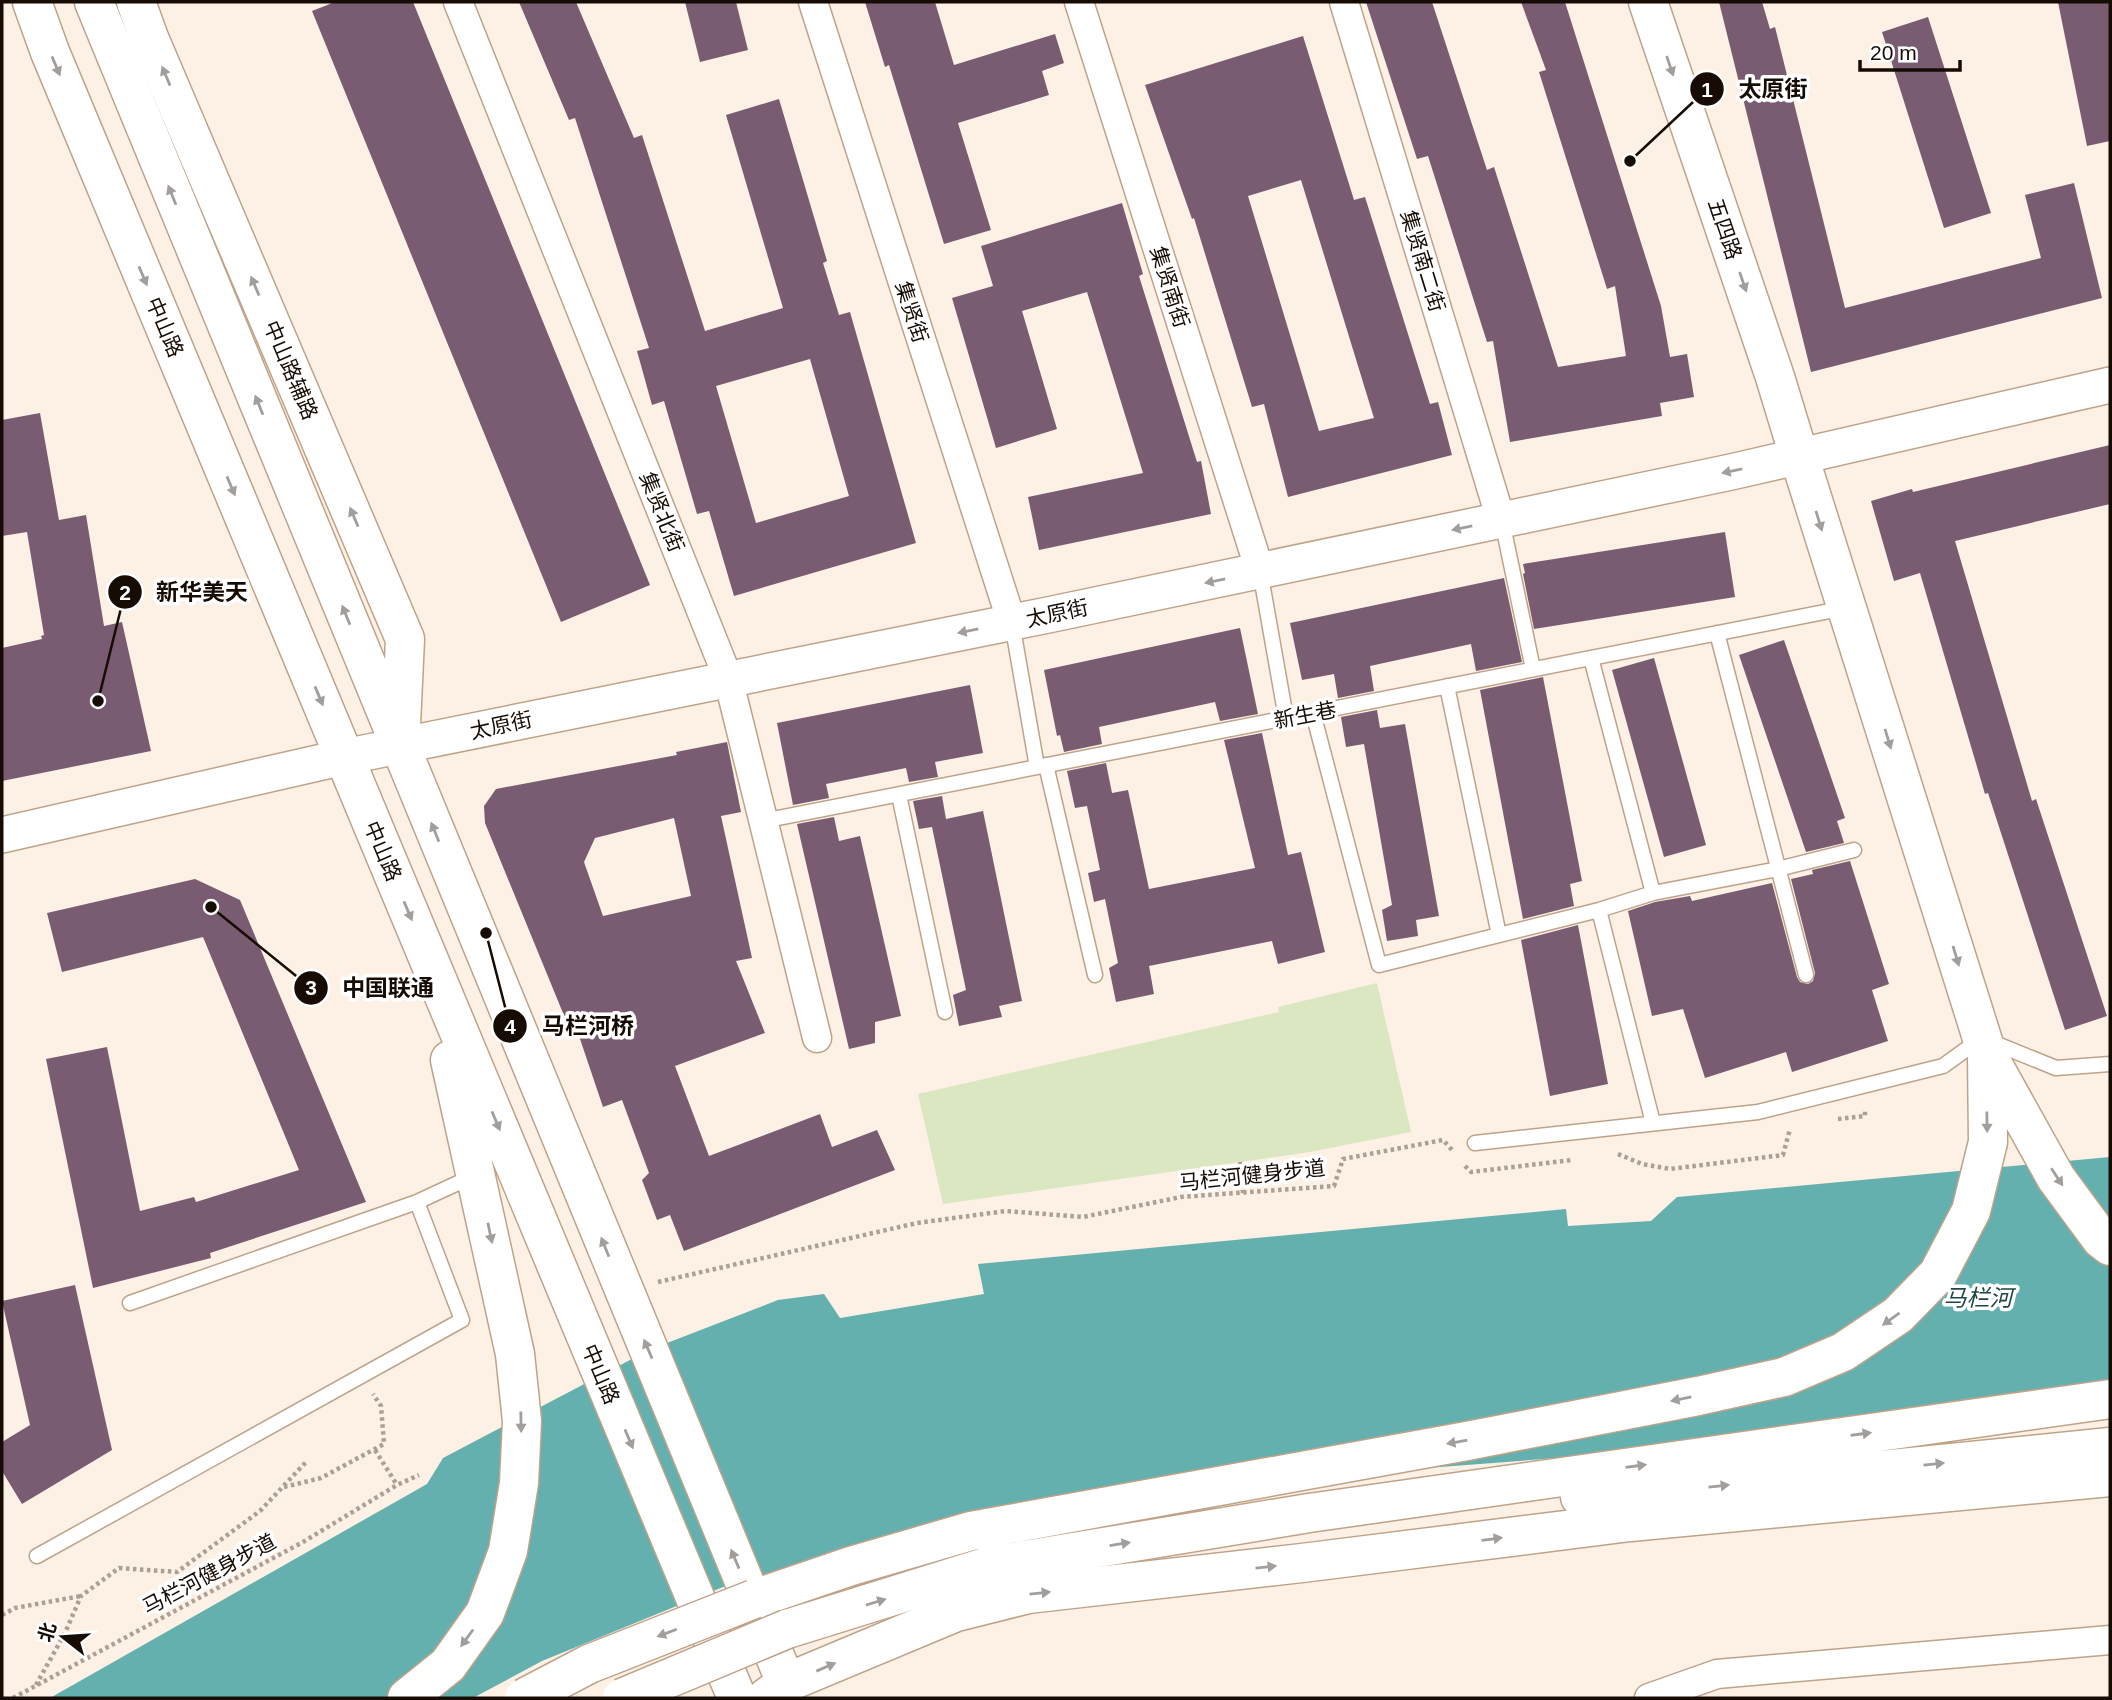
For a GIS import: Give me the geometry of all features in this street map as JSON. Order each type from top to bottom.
[{"type":"main road","name":"中山路","points":[[32,2],[50,52],[737,1698]]},
{"type":"main road","points":[[94,2],[761,1622],[782,1693],[956,1612],[1028,1594],[1630,1522],[2110,1477]]},
{"type":"main road","name":"中山路辅路","points":[[136,2],[405,639],[400,747]]},
{"type":"main road","name":"五四路","points":[[1648,2],[1774,376],[1984,1046]]},
{"type":"main road","points":[[407,1698],[448,1665],[485,1613],[508,1551],[519,1483],[523,1421],[515,1354],[477,1174],[425,952]]},
{"type":"main road","points":[[1984,1046],[2056,1178],[2101,1239],[2110,1246]]},
{"type":"main road","points":[[524,1698],[589,1664],[754,1599],[850,1566],[971,1531],[1698,1396],[1784,1377],[1843,1352],[1898,1315],[1938,1274],[1971,1212],[1988,1142],[1984,1046]]},
{"type":"main road","points":[[622,1698],[787,1629],[989,1566],[1309,1513],[2110,1399]]},
{"type":"main road","points":[[1309,1513],[1652,1493],[2110,1447]]},
{"type":"street","name":"集贤北街","points":[[458,2],[729,678],[817,1038]]},
{"type":"street","name":"集贤街","points":[[813,2],[1012,623]]},
{"type":"street","name":"集贤南街","points":[[1079,2],[1260,571]]},
{"type":"street","name":"集贤南二街","points":[[1344,2],[1501,520]]},
{"type":"street","name":"太原街","points":[[2,835],[344,757],[1012,623],[1501,520],[2110,385]]},
{"type":"street","points":[[1649,1698],[1717,1674],[2110,1640]]},
{"type":"lane","points":[[1501,520],[1533,669]]},
{"type":"lane","points":[[1260,571],[1286,718]]},
{"type":"lane","name":"新生巷","points":[[763,821],[1846,608]]},
{"type":"lane","points":[[1012,623],[1041,766],[1095,975]]},
{"type":"lane","points":[[1717,633],[1806,975]]},
{"type":"lane","points":[[1591,658],[1653,893]]},
{"type":"lane","points":[[1447,687],[1499,935]]},
{"type":"lane","points":[[1313,713],[1379,965],[1599,910],[1653,893],[1778,869],[1854,850]]},
{"type":"lane","points":[[899,794],[945,1012]]},
{"type":"lane","points":[[1599,910],[1653,1124]]},
{"type":"lane","points":[[1475,1143],[1758,1112],[1943,1066],[1984,1046],[2056,1068],[2110,1064]]},
{"type":"lane","points":[[130,1303],[417,1202],[477,1174]]},
{"type":"lane","points":[[37,1556],[462,1320],[417,1202]]},
{"type":"path","points":[[1828,1120],[1865,1116],[1865,1085]]},
{"type":"path","points":[[1618,1154],[1642,1164],[1670,1169],[1783,1155],[1791,1125],[1778,1126]]},
{"type":"path","name":"马栏河健身步道","points":[[627,1300],[917,1223],[1006,1211],[1083,1217],[1181,1198],[1334,1186],[1343,1159],[1443,1140],[1457,1156]]},
{"type":"path","points":[[1605,1155],[1629,1152]]},
{"type":"path","points":[[1464,1164],[1471,1172],[1578,1159]]},
{"type":"path","points":[[1240,1162],[1243,1193]]},
{"type":"path","points":[[283,1487],[321,1478],[384,1444],[381,1406],[361,1375]]},
{"type":"path","points":[[375,1450],[397,1485]]},
{"type":"path","points":[[2,1615],[15,1608],[81,1596],[119,1568],[177,1572],[260,1511],[307,1461]]},
{"type":"path","name":"马栏河健身步道","points":[[13,1698],[303,1542],[397,1485],[419,1475]]},
{"type":"path","points":[[36,1685],[65,1633],[81,1596]]},
{"type":"green space","points":[[1377,983],[1411,1132],[1310,1152],[943,1204],[918,1094],[1279,1012],[1278,1007]]},
{"type":"water","name":"马栏河","points":[[2110,1157],[2110,1416],[1308,1477],[980,1512],[728,1585],[542,1661],[473,1698],[50,1698],[427,1484],[443,1458],[649,1350],[778,1300],[824,1294],[840,1318],[984,1294],[978,1264],[1566,1209],[1568,1226],[1651,1221],[1677,1197]]},
{"type":"building","points":[[335,2],[413,2],[650,585],[561,622],[312,11]]},
{"type":"building","points":[[519,2],[576,2],[634,138],[642,135],[705,331],[783,308],[726,115],[779,99],[827,261],[823,263],[839,315],[850,312],[916,543],[734,596],[709,511],[697,514],[664,401],[652,405],[637,351],[649,348],[575,118],[569,120]],"holes":[[[810,359],[849,496],[756,523],[716,386]]]},
{"type":"building","points":[[685,2],[736,2],[748,50],[700,62]]},
{"type":"building","points":[[865,2],[935,2],[954,65],[1055,34],[1064,63],[1042,71],[1049,95],[958,123],[991,230],[944,244],[889,65],[885,67]]},
{"type":"building","points":[[1366,2],[1432,2],[1487,170],[1494,167],[1558,367],[1626,356],[1615,286],[1607,289],[1539,72],[1546,70],[1521,2],[1565,2],[1661,306],[1670,357],[1687,354],[1694,397],[1660,403],[1662,416],[1510,442],[1493,341],[1487,342],[1428,156],[1417,159]]},
{"type":"building","points":[[1719,2],[1762,2],[1770,29],[1775,27],[1845,308],[2041,258],[2025,195],[2074,183],[2102,298],[1811,372]]},
{"type":"building","points":[[2058,2],[2110,2],[2110,141],[2087,146]]},
{"type":"building","points":[[1928,17],[1991,213],[1944,228],[1882,32]]},
{"type":"building","points":[[1303,36],[1354,200],[1365,197],[1430,404],[1438,402],[1452,455],[1288,497],[1264,404],[1252,407],[1194,218],[1192,219],[1145,85]],"holes":[[[1301,180],[1374,418],[1319,431],[1248,196]]]},
{"type":"building","points":[[1122,203],[1143,274],[1139,276],[1197,462],[1201,461],[1211,514],[1039,550],[1028,497],[1143,473],[1087,292],[1022,311],[1057,429],[996,448],[952,298],[993,286],[981,246]]},
{"type":"building","points":[[40,413],[59,520],[86,515],[104,626],[122,622],[151,751],[2,781],[2,648],[42,639],[41,636],[44,635],[27,532],[2,536],[2,420]]},
{"type":"building","points":[[2110,445],[2110,504],[1955,541],[2032,801],[2036,799],[2107,1016],[2065,1030],[1988,793],[1985,794],[1920,573],[1894,581],[1871,501],[1912,489],[1913,492]]},
{"type":"building","points":[[1725,532],[1735,597],[1534,629],[1523,564]]},
{"type":"building","points":[[1504,578],[1522,662],[1476,671],[1471,644],[1370,666],[1374,691],[1338,698],[1334,674],[1302,680],[1290,623]]},
{"type":"building","points":[[1240,628],[1258,714],[1220,721],[1215,702],[1099,727],[1102,744],[1064,752],[1060,735],[1057,736],[1044,670]]},
{"type":"building","points":[[1784,640],[1845,818],[1837,821],[1844,843],[1806,852],[1739,655]]},
{"type":"building","points":[[1654,658],[1706,845],[1664,857],[1612,670]]},
{"type":"building","points":[[1543,677],[1582,881],[1570,884],[1574,906],[1523,919],[1480,690]]},
{"type":"building","points":[[970,685],[983,753],[935,762],[938,777],[909,782],[906,768],[826,784],[829,798],[793,805],[777,723]]},
{"type":"building","points":[[1377,710],[1380,728],[1405,724],[1439,916],[1416,920],[1418,936],[1387,941],[1382,910],[1392,905],[1364,744],[1346,747],[1341,717]]},
{"type":"building","points":[[1262,733],[1288,855],[1301,852],[1325,952],[1278,964],[1272,941],[1149,966],[1154,994],[1116,1002],[1109,968],[1118,963],[1105,899],[1094,902],[1088,873],[1100,870],[1087,806],[1075,808],[1067,771],[1106,763],[1112,793],[1128,790],[1149,889],[1255,868],[1224,740]]},
{"type":"building","points":[[727,742],[741,812],[721,816],[752,958],[736,961],[765,1033],[675,1066],[709,1156],[820,1114],[832,1147],[877,1130],[895,1170],[684,1251],[670,1215],[657,1220],[642,1180],[649,1173],[622,1100],[603,1107],[578,1033],[572,1035],[485,823],[484,806],[496,789],[677,755],[676,752]],"holes":[[[674,818],[691,896],[603,916],[584,862],[595,838]]]},
{"type":"building","points":[[942,796],[946,819],[983,811],[1022,1001],[999,1006],[1002,1017],[959,1026],[953,995],[966,990],[932,827],[919,829],[913,801]]},
{"type":"building","points":[[834,817],[839,841],[860,836],[901,1016],[875,1022],[875,1043],[849,1049],[797,824]]},
{"type":"building","points":[[1850,861],[1889,984],[1872,990],[1888,1041],[1792,1072],[1786,1052],[1705,1078],[1683,1009],[1652,1016],[1628,911],[1655,902],[1690,896],[1692,901],[1772,883],[1797,977],[1800,982],[1808,984],[1813,981],[1815,973],[1791,879],[1813,874],[1812,870]]},
{"type":"building","points":[[195,879],[240,900],[366,1202],[210,1253],[211,1258],[93,1288],[46,1059],[107,1047],[140,1211],[194,1197],[196,1202],[299,1170],[203,937],[62,972],[47,913]]},
{"type":"building","points":[[1578,925],[1608,1084],[1550,1096],[1521,940]]},
{"type":"building","points":[[75,1285],[112,1450],[22,1504],[2,1471],[2,1442],[30,1425],[2,1301]]},
{"type":"place","name":"太原街","points":[[1630,161]]},
{"type":"place","name":"新华美天","points":[[98,701]]},
{"type":"place","name":"中国联通","points":[[211,907]]},
{"type":"place","name":"马栏河桥","points":[[486,933]]}]
